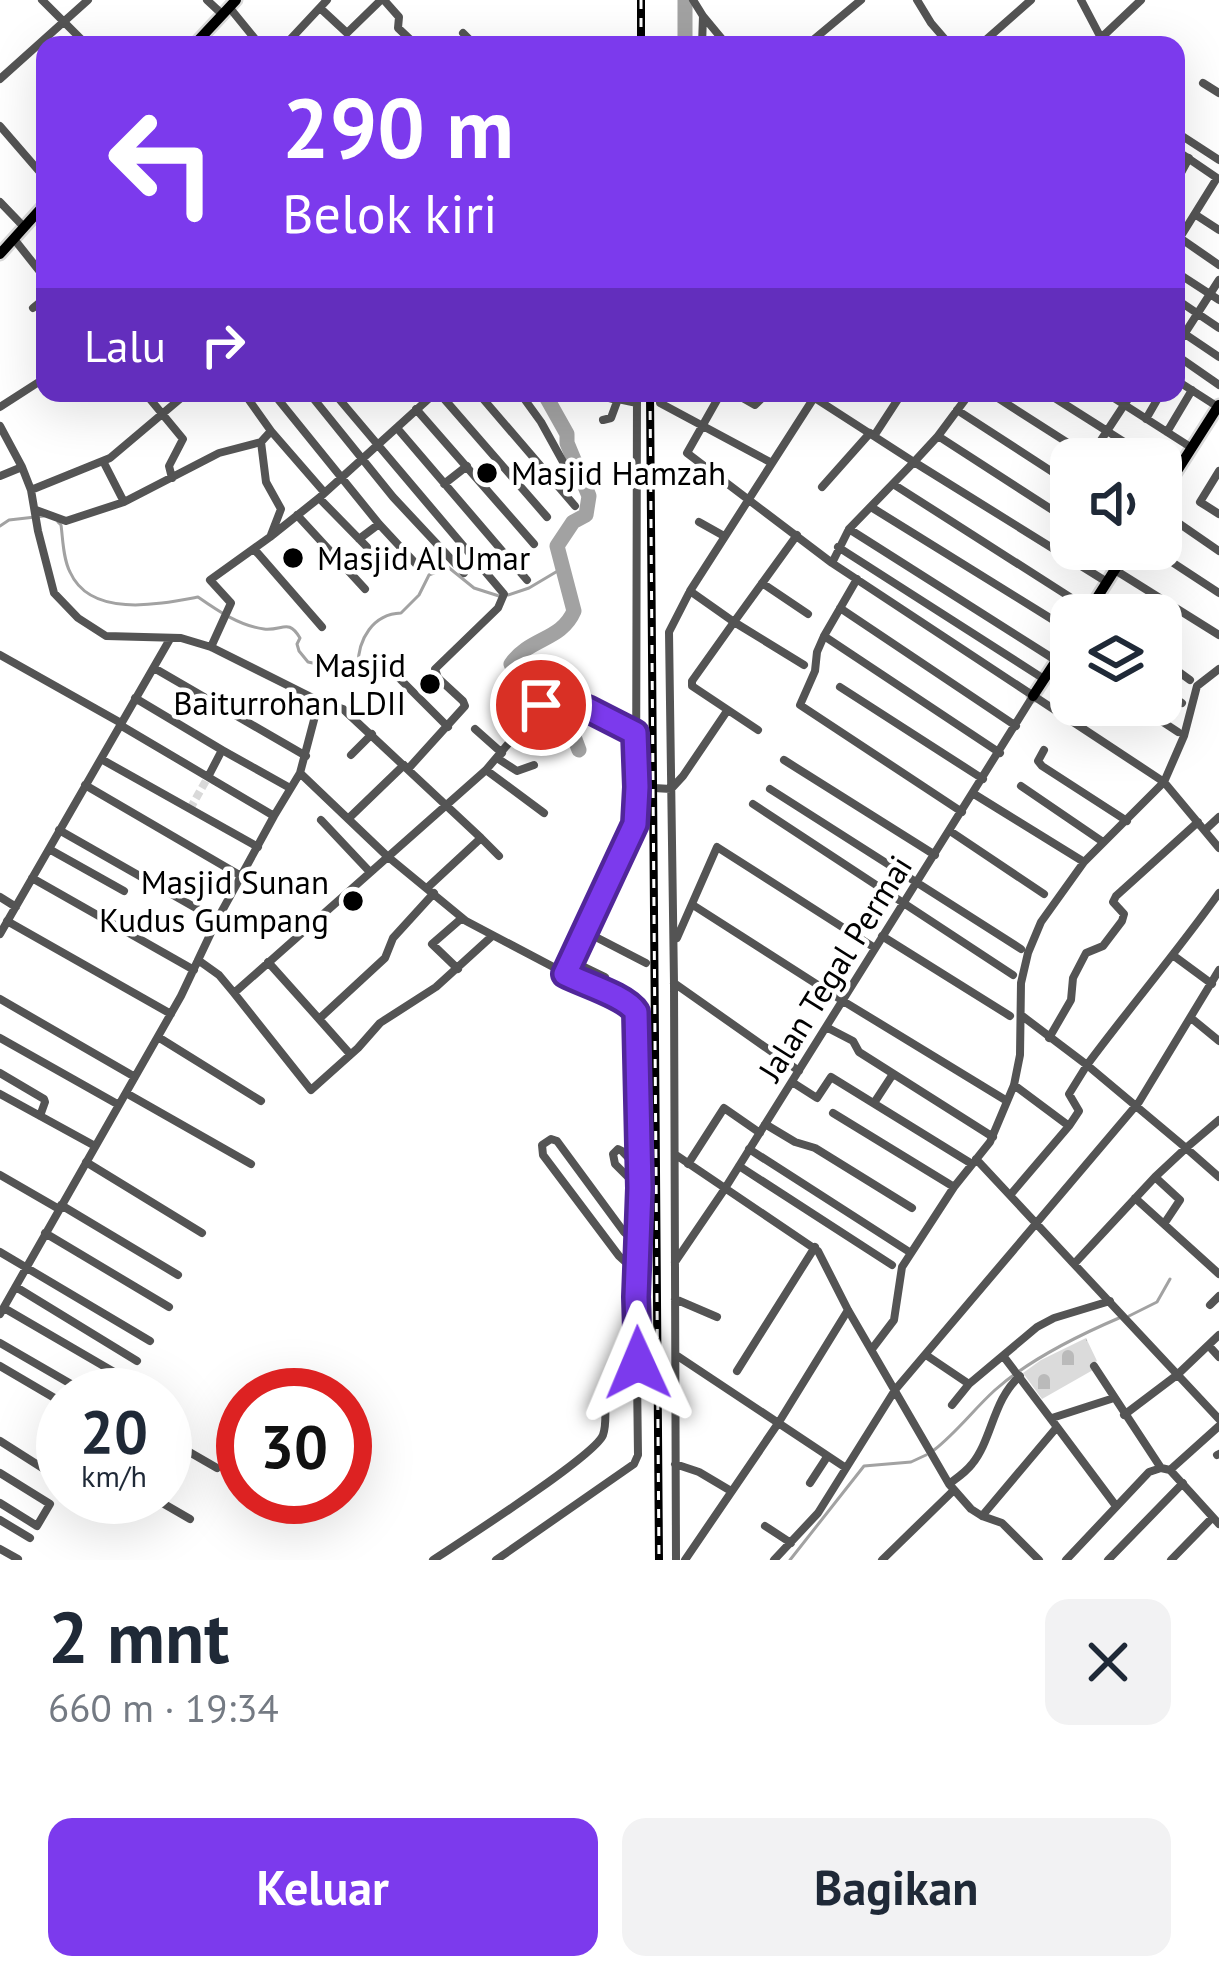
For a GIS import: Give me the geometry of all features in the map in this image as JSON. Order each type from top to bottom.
[{"type":"main road","points":[[202,36],[229,7]]},
{"type":"main road","points":[[0,254],[36,214]]},
{"type":"main road","points":[[1182,463],[1218,406]]},
{"type":"main road","points":[[1101,594],[1113,570]]},
{"type":"main road","points":[[1033,696],[1050,673]]},
{"type":"street","points":[[42,0],[78,36]]},
{"type":"street","points":[[48,36],[88,0]]},
{"type":"street","points":[[207,0],[229,7],[253,36]]},
{"type":"street","points":[[293,36],[323,4],[347,33],[383,0],[396,4],[398,28],[406,36]]},
{"type":"street","points":[[693,0],[720,36]]},
{"type":"street","points":[[818,36],[861,0]]},
{"type":"street","points":[[917,0],[942,36]]},
{"type":"street","points":[[990,36],[1030,0]]},
{"type":"street","points":[[1081,0],[1095,36]]},
{"type":"street","points":[[1103,36],[1141,0]]},
{"type":"street","points":[[702,36],[703,16]]},
{"type":"street","points":[[463,33],[466,36]]},
{"type":"street","points":[[0,79],[36,47]]},
{"type":"street","points":[[1203,83],[1219,93]]},
{"type":"street","points":[[0,126],[36,168]]},
{"type":"street","points":[[1185,138],[1219,160]]},
{"type":"street","points":[[1185,155],[1216,176],[1216,189],[1185,230]]},
{"type":"street","points":[[1185,167],[1190,158]]},
{"type":"street","points":[[0,202],[25,227]]},
{"type":"street","points":[[1196,214],[1219,230]]},
{"type":"street","points":[[14,239],[36,267]]},
{"type":"street","points":[[1185,245],[1219,265]]},
{"type":"street","points":[[1185,278],[1215,297]]},
{"type":"street","points":[[1185,325],[1215,297],[1219,280]]},
{"type":"street","points":[[1185,305],[1219,328]]},
{"type":"street","points":[[1185,333],[1219,356]]},
{"type":"street","points":[[1185,358],[1219,385]]},
{"type":"street","points":[[0,407],[36,384]]},
{"type":"street","points":[[1185,386],[1218,406]]},
{"type":"street","points":[[1185,402],[1192,390]]},
{"type":"street","points":[[153,402],[183,440],[169,466],[172,478]]},
{"type":"street","points":[[31,490],[116,453],[177,402]]},
{"type":"street","points":[[250,402],[363,543],[379,524]]},
{"type":"street","points":[[280,402],[417,565]]},
{"type":"street","points":[[316,402],[464,573]]},
{"type":"street","points":[[341,402],[504,594],[498,608],[435,669],[464,703],[462,710],[347,820]]},
{"type":"street","points":[[211,647],[231,602],[210,580],[321,495],[423,402]]},
{"type":"street","points":[[439,402],[547,517]]},
{"type":"street","points":[[486,402],[575,506]]},
{"type":"street","points":[[527,402],[567,470],[562,490]]},
{"type":"street","points":[[603,420],[611,418],[615,402]]},
{"type":"street","points":[[565,974],[635,824],[637,402]]},
{"type":"street","points":[[660,402],[770,462]]},
{"type":"street","points":[[715,402],[687,453],[832,563],[1164,782],[1219,848]]},
{"type":"street","points":[[680,1560],[675,1464],[669,632],[807,402]]},
{"type":"street","points":[[823,402],[1107,582]]},
{"type":"street","points":[[822,487],[872,435],[896,402]]},
{"type":"street","points":[[832,563],[849,530],[938,436],[963,402]]},
{"type":"street","points":[[1004,402],[1059,438]]},
{"type":"street","points":[[1061,402],[1118,438]]},
{"type":"street","points":[[1120,402],[1192,448]]},
{"type":"street","points":[[1103,438],[1126,402]]},
{"type":"street","points":[[1145,418],[1155,402]]},
{"type":"street","points":[[1167,432],[1185,402]]},
{"type":"street","points":[[416,409],[534,544]]},
{"type":"street","points":[[957,410],[1050,470]]},
{"type":"street","points":[[0,426],[31,490],[54,593],[89,627],[115,637],[170,638],[211,647],[343,709],[499,856]]},
{"type":"street","points":[[397,428],[527,580]]},
{"type":"street","points":[[35,511],[66,521],[124,502],[219,453],[261,442],[271,431]]},
{"type":"street","points":[[938,436],[1050,508]]},
{"type":"street","points":[[261,442],[266,482],[281,509],[270,537]]},
{"type":"street","points":[[102,460],[124,502]]},
{"type":"street","points":[[444,484],[467,466]]},
{"type":"street","points":[[0,476],[22,467]]},
{"type":"street","points":[[1219,471],[1200,502],[1219,514]]},
{"type":"street","points":[[893,484],[1062,594]]},
{"type":"street","points":[[398,502],[413,489]]},
{"type":"street","points":[[871,507],[1050,622]]},
{"type":"street","points":[[297,515],[365,589]]},
{"type":"street","points":[[699,522],[724,536]]},
{"type":"street","points":[[1182,525],[1219,550]]},
{"type":"street","points":[[433,540],[447,528]]},
{"type":"street","points":[[849,530],[1050,653]]},
{"type":"street","points":[[758,730],[691,684],[797,535]]},
{"type":"street","points":[[838,547],[1044,679]]},
{"type":"street","points":[[254,549],[322,627]]},
{"type":"street","points":[[1182,569],[1219,593]]},
{"type":"street","points":[[1116,570],[1219,635]]},
{"type":"street","points":[[857,579],[824,637],[802,707],[962,812]]},
{"type":"street","points":[[762,583],[808,614]]},
{"type":"street","points":[[690,591],[804,665]]},
{"type":"street","points":[[840,608],[1016,725]]},
{"type":"street","points":[[824,637],[1000,753]]},
{"type":"street","points":[[0,934],[170,638]]},
{"type":"street","points":[[0,655],[274,816]]},
{"type":"street","points":[[379,658],[448,728]]},
{"type":"street","points":[[154,668],[306,756]]},
{"type":"street","points":[[872,1349],[894,1320],[900,1270],[992,1137],[1014,1084],[1021,1055],[1015,1015],[1035,935],[1084,862],[1164,782],[1184,736],[1197,686],[1219,669]]},
{"type":"street","points":[[1182,674],[1190,680]]},
{"type":"street","points":[[840,687],[983,779]]},
{"type":"street","name":"Jalan Tegal Permai","points":[[674,1263],[1033,696]]},
{"type":"street","points":[[135,698],[290,788]]},
{"type":"street","points":[[108,1368],[3,1304],[171,1014],[217,920],[300,773],[319,701]]},
{"type":"street","points":[[234,993],[486,770],[538,706],[572,713],[588,709],[635,733]]},
{"type":"street","points":[[671,789],[727,710]]},
{"type":"street","points":[[1169,726],[1178,732]]},
{"type":"street","points":[[475,729],[517,771],[534,765]]},
{"type":"street","points":[[351,755],[372,734]]},
{"type":"street","points":[[208,776],[222,750]]},
{"type":"street","points":[[1044,750],[1038,761],[1042,766],[1127,821]]},
{"type":"street","points":[[101,759],[258,847]]},
{"type":"street","points":[[784,760],[935,855]]},
{"type":"street","points":[[486,770],[544,813]]},
{"type":"street","points":[[300,773],[387,856],[463,918],[491,937],[626,1000],[636,1012],[639,1449],[636,1460],[496,1560]]},
{"type":"street","points":[[85,785],[241,876]]},
{"type":"street","points":[[1021,786],[1102,842]]},
{"type":"street","points":[[637,787],[671,789]]},
{"type":"street","points":[[770,789],[1021,949]]},
{"type":"street","points":[[974,794],[1084,862]]},
{"type":"street","points":[[753,804],[1013,975]]},
{"type":"street","points":[[1049,1038],[1070,1000],[1073,978],[1086,953],[1103,946],[1122,921],[1116,896],[1219,817]]},
{"type":"street","points":[[320,820],[370,872]]},
{"type":"street","points":[[58,830],[217,920]]},
{"type":"street","points":[[950,831],[1044,894]]},
{"type":"street","points":[[319,1018],[385,958],[430,891],[481,838]]},
{"type":"street","points":[[674,945],[717,847],[875,948]]},
{"type":"street","points":[[49,849],[124,891]]},
{"type":"street","points":[[32,878],[196,965],[211,968],[311,1090],[380,1023],[436,987],[491,937]]},
{"type":"street","points":[[1011,1195],[1078,1111],[1070,1094],[1087,1065],[1219,893]]},
{"type":"street","points":[[0,898],[16,907]]},
{"type":"street","points":[[696,907],[1007,1101]]},
{"type":"street","points":[[458,969],[432,944],[463,918]]},
{"type":"street","points":[[8,921],[171,1014]]},
{"type":"street","points":[[586,932],[646,963]]},
{"type":"street","points":[[882,936],[1015,1015],[1087,1065],[1219,1177]]},
{"type":"street","points":[[1174,956],[1212,984]]},
{"type":"street","points":[[572,961],[605,977]]},
{"type":"street","points":[[268,962],[350,1054]]},
{"type":"street","points":[[774,1560],[818,1513],[895,1390],[1136,1106],[1219,970]]},
{"type":"street","points":[[674,983],[799,1071]]},
{"type":"street","points":[[0,999],[135,1077]]},
{"type":"street","points":[[1191,1018],[1219,1041]]},
{"type":"street","points":[[826,1027],[992,1137]]},
{"type":"street","points":[[158,1037],[261,1101]]},
{"type":"street","points":[[0,1038],[119,1106]]},
{"type":"street","points":[[0,1073],[44,1099],[40,1116]]},
{"type":"street","points":[[874,1103],[893,1075]]},
{"type":"street","points":[[792,1082],[817,1098],[831,1077],[974,1162],[1011,1195],[1219,1423],[1166,1469],[1152,1470],[1141,1479],[1066,1560]]},
{"type":"street","points":[[1014,1084],[1069,1126]]},
{"type":"street","points":[[126,1093],[251,1164]]},
{"type":"street","points":[[0,1094],[95,1146]]},
{"type":"street","points":[[688,1164],[724,1108],[815,1148],[912,1208]]},
{"type":"street","points":[[833,1113],[954,1187]]},
{"type":"street","points":[[1074,1264],[1155,1177],[1219,1120]]},
{"type":"street","points":[[638,1268],[619,1256],[543,1155],[542,1145],[557,1141],[624,1232],[640,1245]]},
{"type":"street","points":[[749,1149],[911,1252]]},
{"type":"street","points":[[639,1169],[622,1151],[613,1154],[615,1163],[640,1188]]},
{"type":"street","points":[[676,1156],[814,1247],[952,1487],[982,1516],[1002,1523],[1039,1560]]},
{"type":"street","points":[[86,1162],[202,1233]]},
{"type":"street","points":[[739,1166],[892,1265]]},
{"type":"street","points":[[0,1175],[178,1275]]},
{"type":"street","points":[[1155,1177],[1180,1200],[1164,1225]]},
{"type":"street","points":[[1135,1198],[1219,1274]]},
{"type":"street","points":[[45,1233],[169,1307]]},
{"type":"street","points":[[737,1371],[814,1247]]},
{"type":"street","points":[[0,1252],[149,1341]]},
{"type":"street","points":[[16,1287],[137,1361]]},
{"type":"street","points":[[1210,1305],[1219,1296]]},
{"type":"street","points":[[675,1299],[717,1317]]},
{"type":"street","points":[[952,1405],[969,1384],[1044,1323],[1110,1301]]},
{"type":"street","points":[[680,1560],[779,1422],[848,1310]]},
{"type":"street","points":[[1124,1415],[1219,1335]]},
{"type":"street","points":[[0,1342],[44,1368]]},
{"type":"street","points":[[1209,1346],[1219,1357]]},
{"type":"street","points":[[674,1354],[846,1468]]},
{"type":"street","points":[[926,1354],[969,1384]]},
{"type":"street","points":[[1004,1357],[1116,1506]]},
{"type":"street","points":[[0,1366],[36,1387]]},
{"type":"street","points":[[1094,1366],[1166,1469],[1216,1521],[1171,1560]]},
{"type":"street","points":[[882,1560],[976,1459],[1018,1374]]},
{"type":"street","points":[[433,1560],[519,1503],[598,1442],[604,1433],[605,1396]]},
{"type":"street","points":[[982,1516],[1054,1423],[1114,1398]]},
{"type":"street","points":[[0,1441],[36,1463]]},
{"type":"street","points":[[810,1483],[827,1457]]},
{"type":"street","points":[[675,1464],[731,1491]]},
{"type":"street","points":[[0,1473],[50,1504],[38,1526],[0,1503]]},
{"type":"street","points":[[1108,1560],[1183,1483]]},
{"type":"street","points":[[0,1520],[30,1538]]},
{"type":"street","points":[[765,1526],[791,1543]]},
{"type":"street","points":[[0,1549],[18,1559]]},
{"type":"green space","points":[[1086,1338],[1097,1361],[1091,1365],[1093,1370],[1042,1399],[1023,1373]]},
{"type":"waterway","points":[[685,0],[685,36]]},
{"type":"waterway","points":[[549,402],[567,434],[589,496],[586,515],[573,522],[557,546],[574,611],[561,628],[511,664],[517,678],[550,705]]},
{"type":"waterway","points":[[0,526],[9,520],[44,516]]},
{"type":"waterway","points":[[58,522],[70,572],[94,597],[128,605],[198,597],[246,625],[292,628],[308,662],[346,670],[358,666],[361,646],[375,623],[401,613],[419,595],[429,575],[448,567],[474,588],[499,596]]},
{"type":"waterway","points":[[508,595],[561,569]]},
{"type":"waterway","points":[[555,708],[570,726],[579,750]]},
{"type":"waterway","points":[[1129,1316],[1157,1302],[1170,1279]]},
{"type":"waterway","points":[[934,1450],[1023,1368],[1119,1318]]},
{"type":"waterway","points":[[790,1560],[864,1466],[911,1462],[926,1455]]},
{"type":"tunnel","points":[[190,809],[208,777]]},
{"type":"railway","points":[[641,0],[641,36]]},
{"type":"railway","points":[[650,402],[659,1560]]},
{"type":"place","name":"Masjid Hamzah","points":[[487,473]]},
{"type":"place","name":"Masjid Al Umar","points":[[293,558]]},
{"type":"place","name":"Masjid Baiturrohan LDII","points":[[430,684]]},
{"type":"place","name":"Masjid Sunan Kudus Gumpang","points":[[353,901]]},
{"type":"route","points":[[541,705],[572,713],[588,709],[635,733],[635,824],[565,974],[626,1000],[636,1012],[638,1363]]}]
